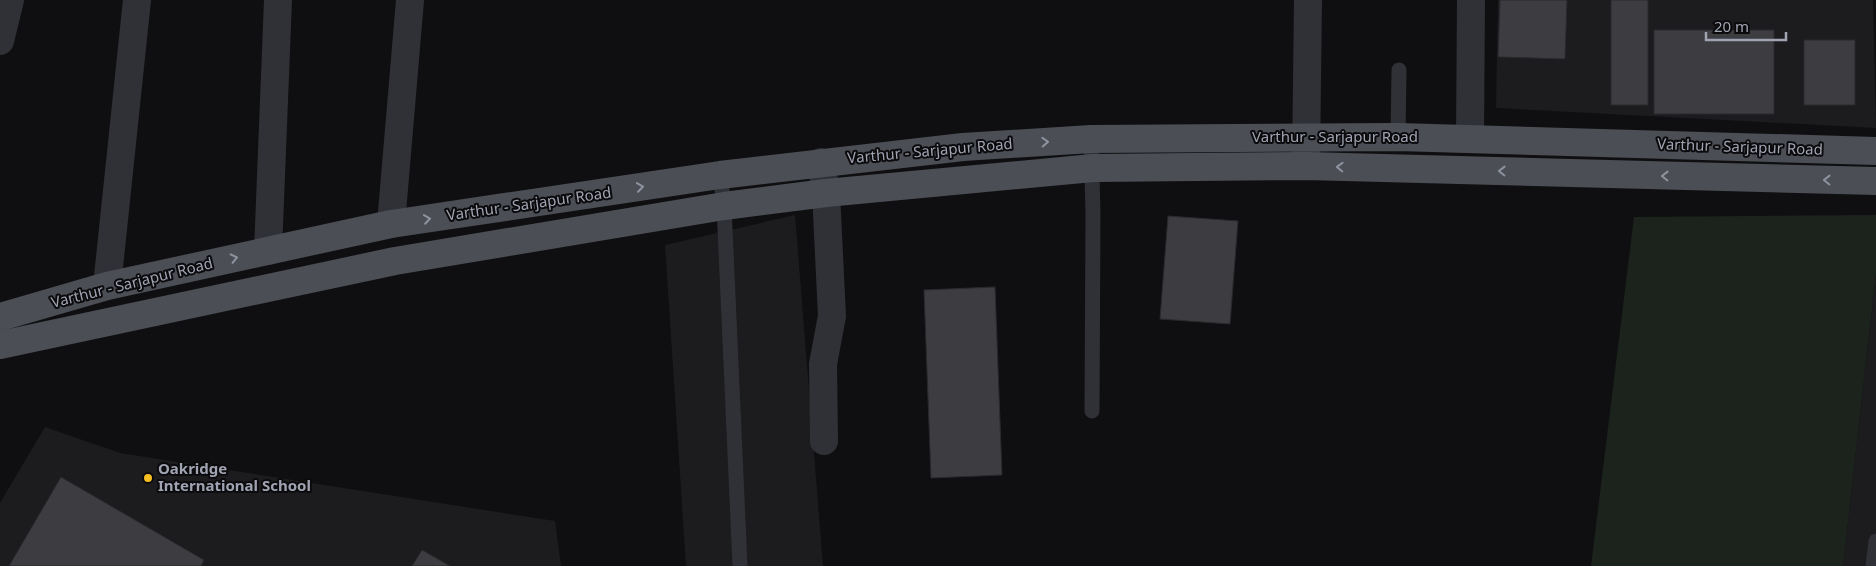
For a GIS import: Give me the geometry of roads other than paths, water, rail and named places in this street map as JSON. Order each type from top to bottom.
[{"type":"main road","name":"Varthur - Sarjapur Road","points":[[0,317],[107,286],[391,224],[720,175],[963,147],[1091,139],[1398,137],[1876,152]]},
{"type":"main road","name":"Varthur - Sarjapur Road","points":[[0,345],[395,261],[724,206],[826,193],[1093,168],[1306,166],[1876,181]]},
{"type":"street","points":[[0,41],[10,0]]},
{"type":"street","points":[[107,286],[137,0]]},
{"type":"street","points":[[268,250],[278,0]]},
{"type":"street","points":[[391,224],[410,0]]},
{"type":"street","points":[[1306,166],[1308,0]]},
{"type":"street","points":[[1470,138],[1471,0]]},
{"type":"street","points":[[821,162],[826,193],[832,316],[823,364],[824,441]]},
{"type":"lane","points":[[1398,137],[1399,70]]},
{"type":"lane","points":[[1091,139],[1093,168],[1092,411]]},
{"type":"lane","points":[[720,175],[724,206],[740,566]]},
{"type":"lane","points":[[1873,566],[1876,541]]},
{"type":"place","name":"Oakridge International School","points":[[148,478]]}]
